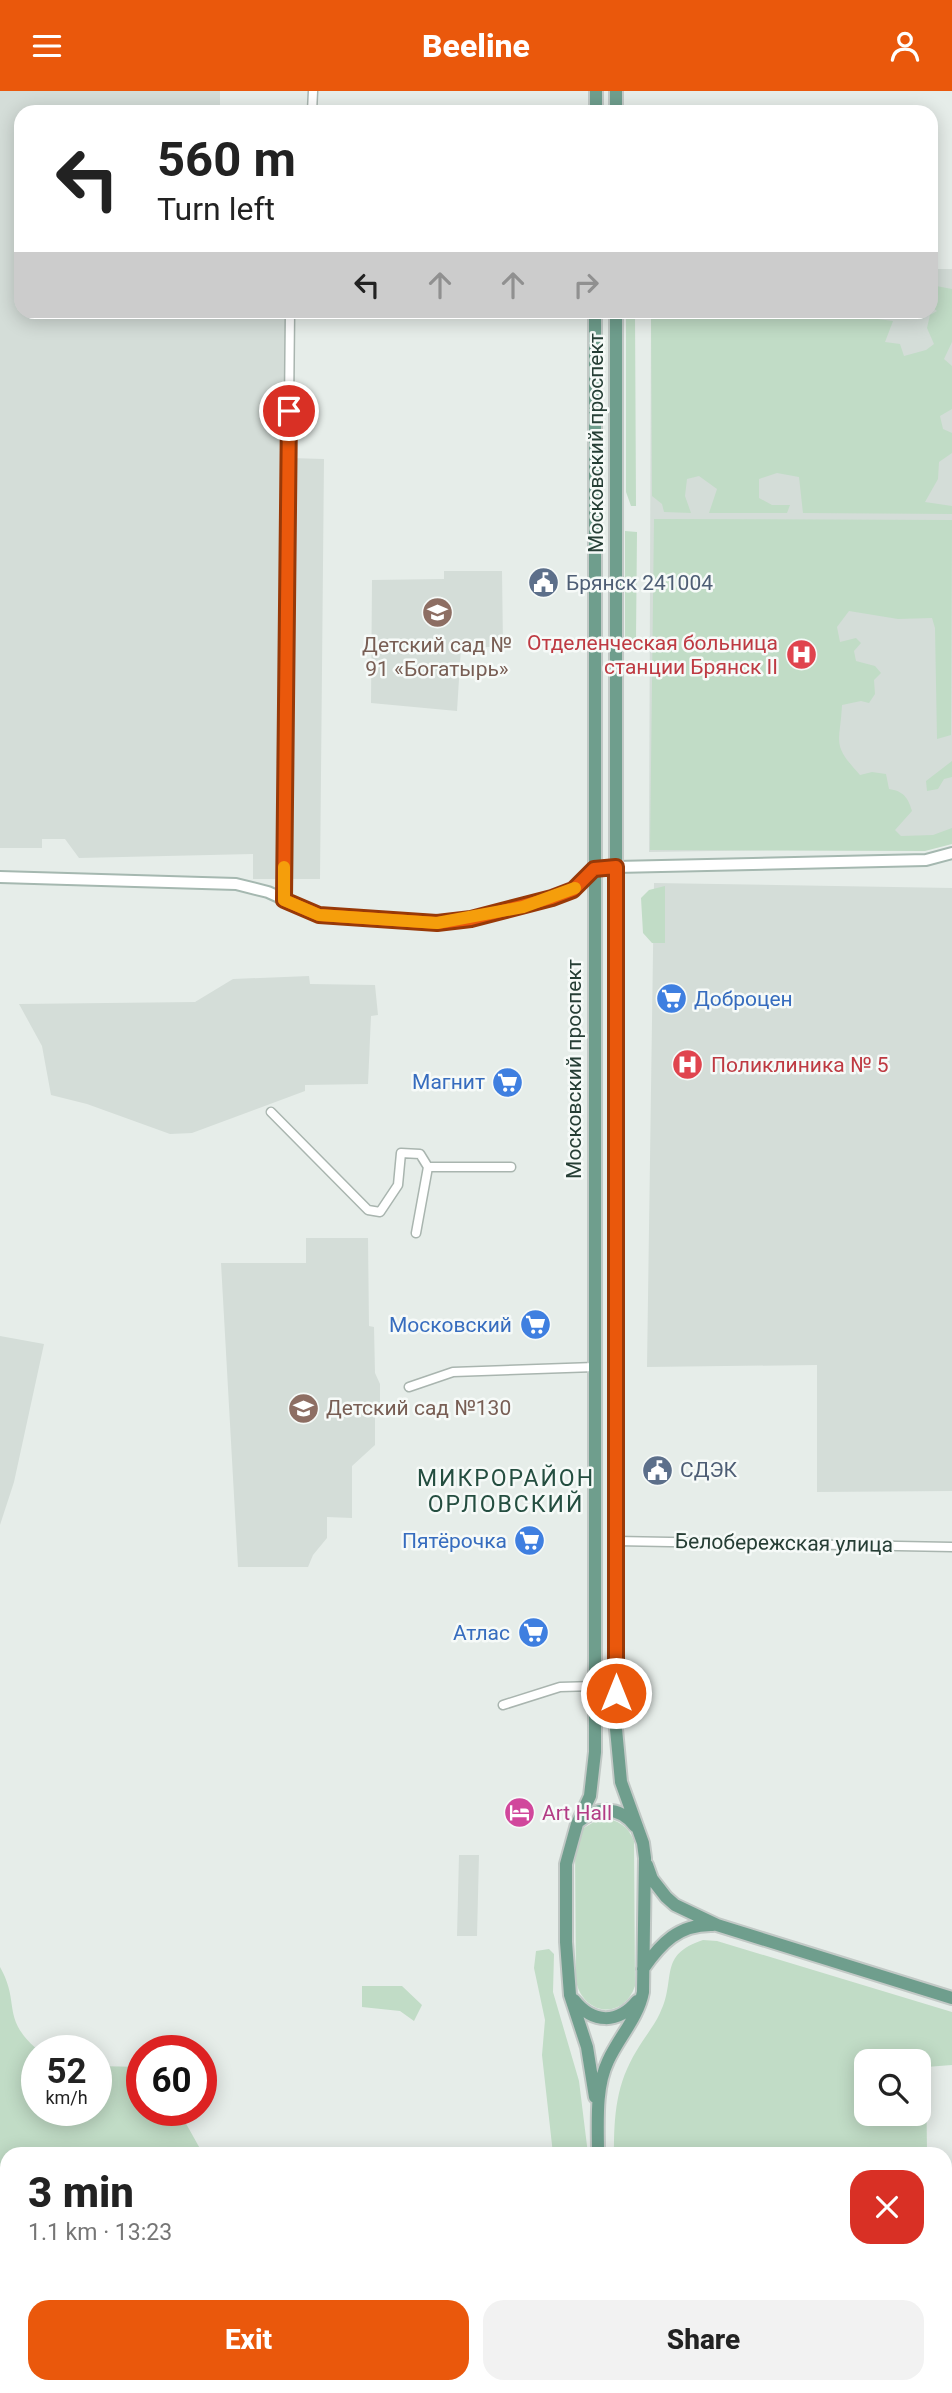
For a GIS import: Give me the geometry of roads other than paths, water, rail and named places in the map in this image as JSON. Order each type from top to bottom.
[{"type":"main road","name":"Московский проспект","points":[[595,319],[595,1686],[590,1795],[577,1823],[566,1864],[566,1942],[570,1995],[587,2046],[598,2115]]},
{"type":"main road","name":"Московский проспект","points":[[616,319],[617,1756],[624,1791],[639,1831],[645,1858],[643,1992]]},
{"type":"main road","points":[[594,869],[616,867]]},
{"type":"main road","points":[[577,1823],[586,1815],[604,1809],[623,1814],[639,1831]]},
{"type":"main road","points":[[645,1858],[652,1879],[666,1897],[675,1905],[717,1925],[952,1998]]},
{"type":"main road","points":[[643,1969],[655,1951],[676,1933],[698,1924],[717,1925]]},
{"type":"main road","points":[[570,1995],[586,2013],[601,2019],[615,2018],[627,2012],[643,1992]]},
{"type":"main road","points":[[598,2147],[598,2115],[606,2064],[640,2007],[643,1992]]},
{"type":"street","points":[[284,900],[290,319]]},
{"type":"street","points":[[616,867],[926,860],[952,853]]},
{"type":"street","points":[[0,877],[236,884],[319,915],[437,923],[471,919],[552,898],[573,890],[594,869]]},
{"type":"street","points":[[271,1112],[368,1210],[380,1212],[398,1185],[401,1153],[420,1154],[428,1167],[416,1233]]},
{"type":"street","points":[[428,1167],[511,1167]]},
{"type":"street","points":[[409,1387],[453,1372],[595,1367]]},
{"type":"street","name":"Белобережская улица","points":[[616,1541],[952,1547]]},
{"type":"street","points":[[503,1705],[560,1687],[595,1686]]},
{"type":"place","name":"Брянск 241004","points":[[543,583]]},
{"type":"place","name":"Детский сад № 91 «Богатырь»","points":[[437,613]]},
{"type":"place","name":"Отделенческая больница станции Брянск II","points":[[801,655]]},
{"type":"place","name":"Доброцен","points":[[671,999]]},
{"type":"place","name":"Поликлиника № 5","points":[[688,1065]]},
{"type":"place","name":"Магнит","points":[[508,1082]]},
{"type":"place","name":"Московский","points":[[535,1325]]},
{"type":"place","name":"Детский сад №130","points":[[303,1408]]},
{"type":"place","name":"СДЭК","points":[[657,1470]]},
{"type":"place","name":"Пятёрочка","points":[[530,1541]]},
{"type":"place","name":"Атлас","points":[[533,1633]]},
{"type":"place","name":"Art Hall","points":[[519,1813]]},
{"type":"district","name":"МИКРОРАЙОН ОРЛОВСКИЙ","points":[[506,1491]]}]
